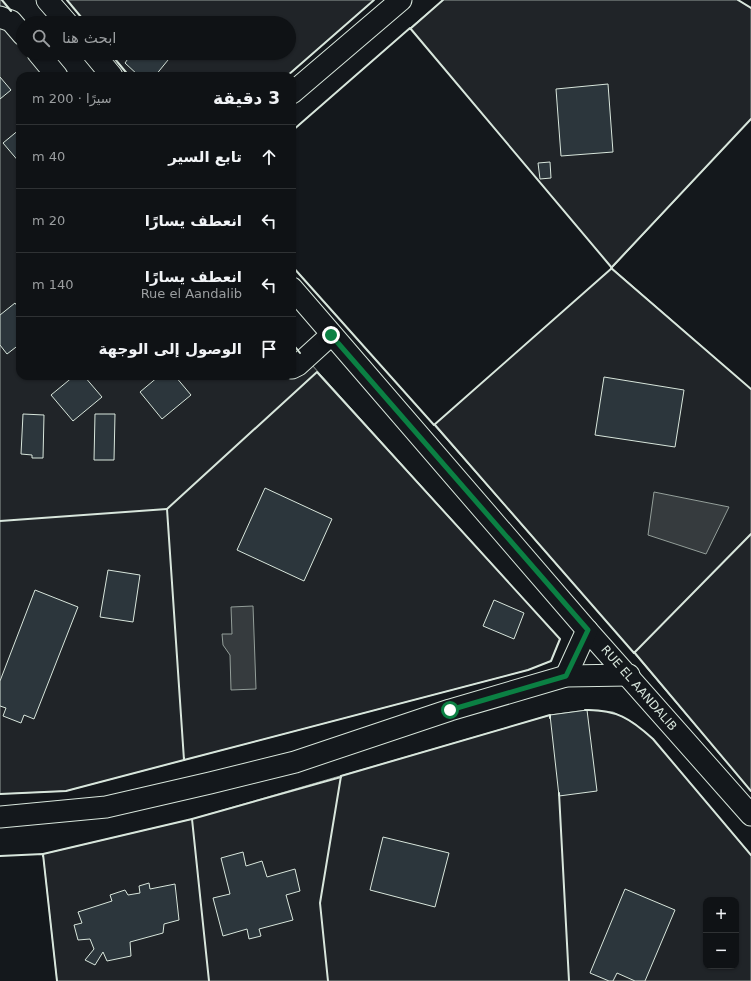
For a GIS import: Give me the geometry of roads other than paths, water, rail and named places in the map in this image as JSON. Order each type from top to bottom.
[{"type":"street","points":[[47,0],[61,16]]},
{"type":"street","points":[[296,90],[401,0]]},
{"type":"street","points":[[0,18],[11,21],[16,27]]},
{"type":"street","points":[[44,60],[54,72]]},
{"type":"street","points":[[99,60],[109,72]]},
{"type":"street","name":"RUE EL AANDALIB","points":[[296,293],[588,630],[751,815]]},
{"type":"street","points":[[296,366],[331,335]]},
{"type":"street","points":[[566,676],[588,630]]},
{"type":"street","points":[[0,817],[106,807],[294,762],[450,710],[566,676],[629,675]]}]
